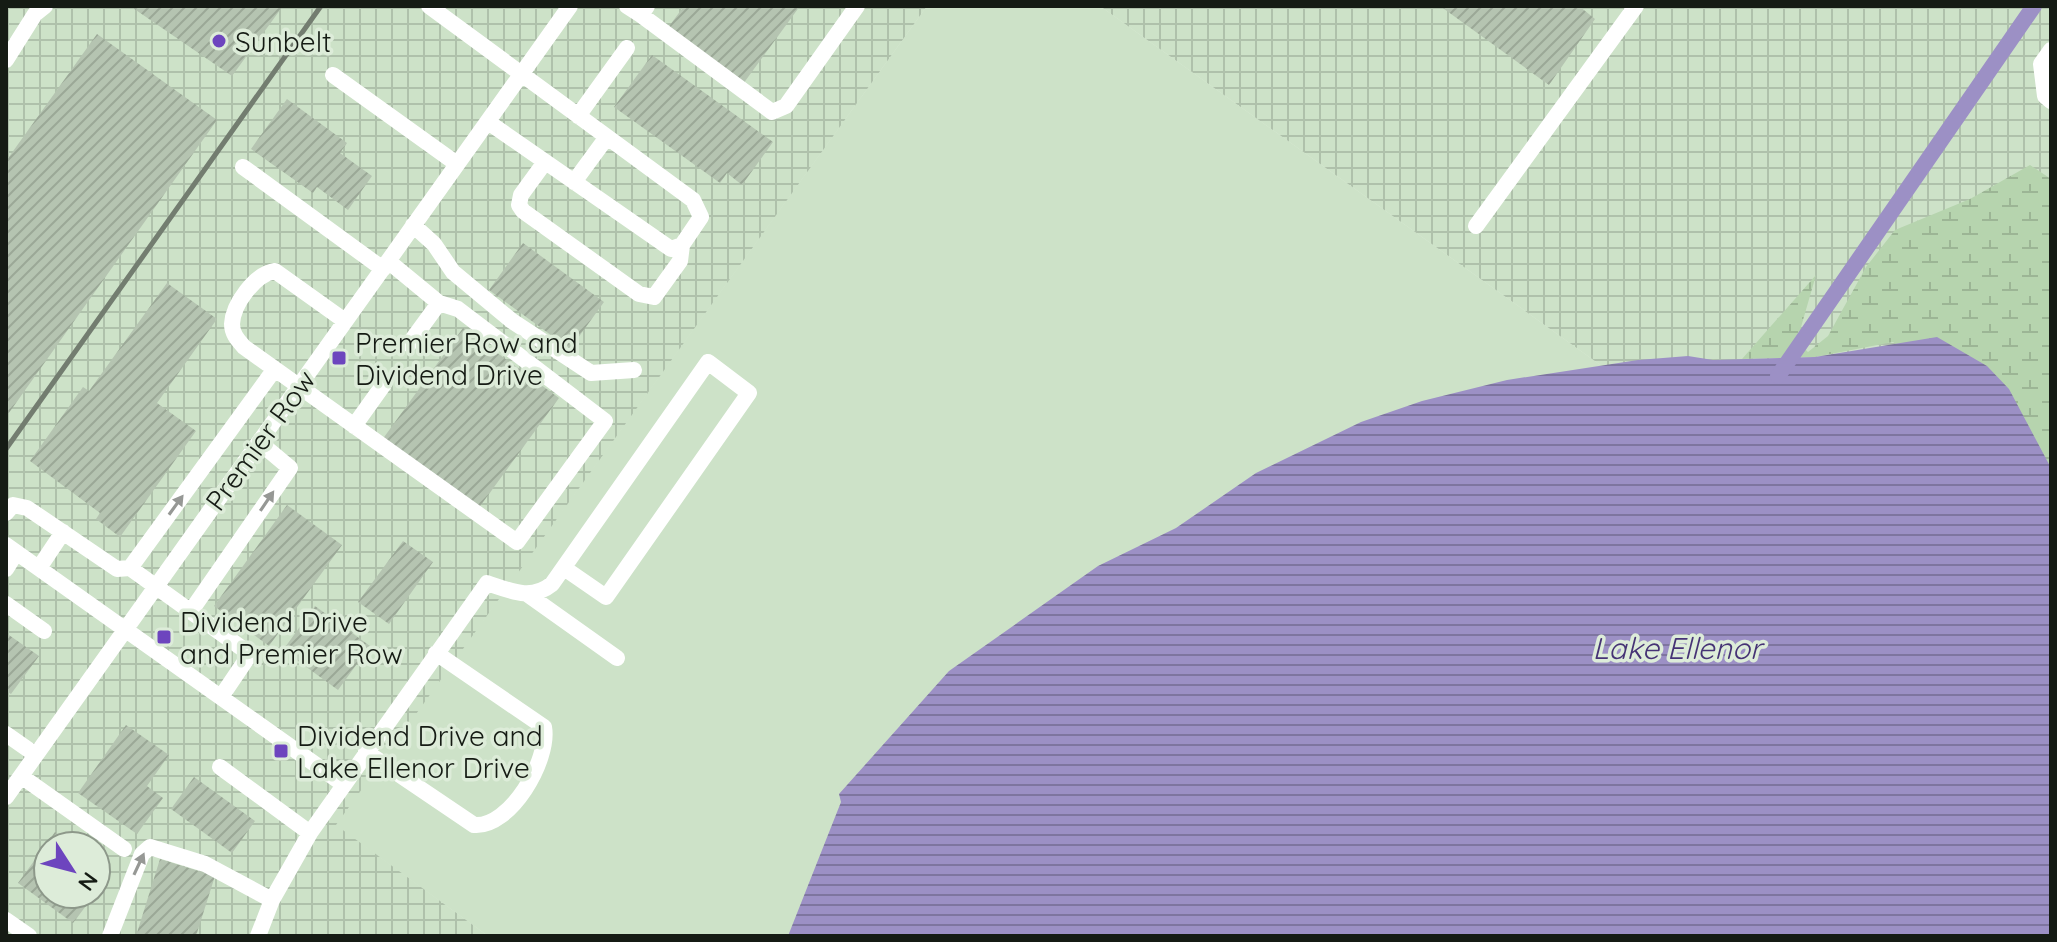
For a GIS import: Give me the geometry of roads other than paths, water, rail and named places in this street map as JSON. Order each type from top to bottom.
[{"type":"street","points":[[429,6],[516,66],[521,75],[699,206],[701,217],[682,245],[680,261],[654,297],[639,294],[523,211],[519,205],[521,195],[545,162]]},
{"type":"street","name":"Premier Row","points":[[6,797],[570,6]]},
{"type":"street","points":[[638,9],[658,31],[772,112],[786,106],[857,6]]},
{"type":"street","points":[[1476,226],[1636,6]]},
{"type":"street","points":[[6,60],[35,9]]},
{"type":"street","points":[[578,116],[627,48]]},
{"type":"street","points":[[2051,50],[2041,64],[2045,96],[2051,101]]},
{"type":"street","points":[[333,75],[457,164]]},
{"type":"street","points":[[488,122],[664,245],[671,249],[682,245]]},
{"type":"street","points":[[574,182],[607,137]]},
{"type":"street","points":[[243,167],[439,303],[458,309],[605,421],[517,542],[274,370],[244,347],[234,336],[232,324],[247,292],[264,273],[275,271],[345,321]]},
{"type":"street","points":[[413,225],[434,244],[453,272],[525,330],[591,373],[634,370]]},
{"type":"street","points":[[409,344],[439,303]]},
{"type":"street","points":[[258,936],[272,900],[310,833],[487,583],[527,594],[539,594],[564,568],[708,362],[749,393],[606,597],[564,568]]},
{"type":"street","points":[[130,568],[274,370]]},
{"type":"street","points":[[354,426],[384,384]]},
{"type":"street","points":[[191,611],[290,468],[259,442]]},
{"type":"street","points":[[6,513],[18,504],[117,569],[130,568],[250,654],[221,697]]},
{"type":"street","points":[[39,568],[63,532]]},
{"type":"street","points":[[6,569],[11,549],[343,784]]},
{"type":"street","points":[[527,594],[617,658]]},
{"type":"street","points":[[6,604],[44,631]]},
{"type":"street","points":[[366,752],[474,825],[488,826],[501,819],[538,767],[547,740],[544,727],[436,653]]},
{"type":"street","points":[[6,734],[36,755]]},
{"type":"street","points":[[220,767],[310,833]]},
{"type":"street","points":[[21,776],[124,849]]},
{"type":"street","points":[[110,936],[142,854],[150,847],[205,864],[272,900]]},
{"type":"street","points":[[6,920],[29,936]]},
{"type":"water","name":"Lake Ellenor","points":[[1937,337],[1987,366],[2009,389],[2051,468],[2051,936],[788,936],[841,802],[839,794],[949,671],[1098,566],[1176,528],[1256,473],[1361,422],[1422,401],[1507,380],[1638,360],[1688,356],[1713,360],[1815,357]]},
{"type":"waterway","points":[[1778,376],[2034,6]]},
{"type":"railway","points":[[6,449],[321,6]]},
{"type":"place","name":"Sunbelt","points":[[219,41]]},
{"type":"place","name":"Premier Row and Dividend Drive","points":[[339,358]]},
{"type":"place","name":"Dividend Drive and Premier Row","points":[[164,637]]},
{"type":"place","name":"Dividend Drive and Lake Ellenor Drive","points":[[281,751]]}]
